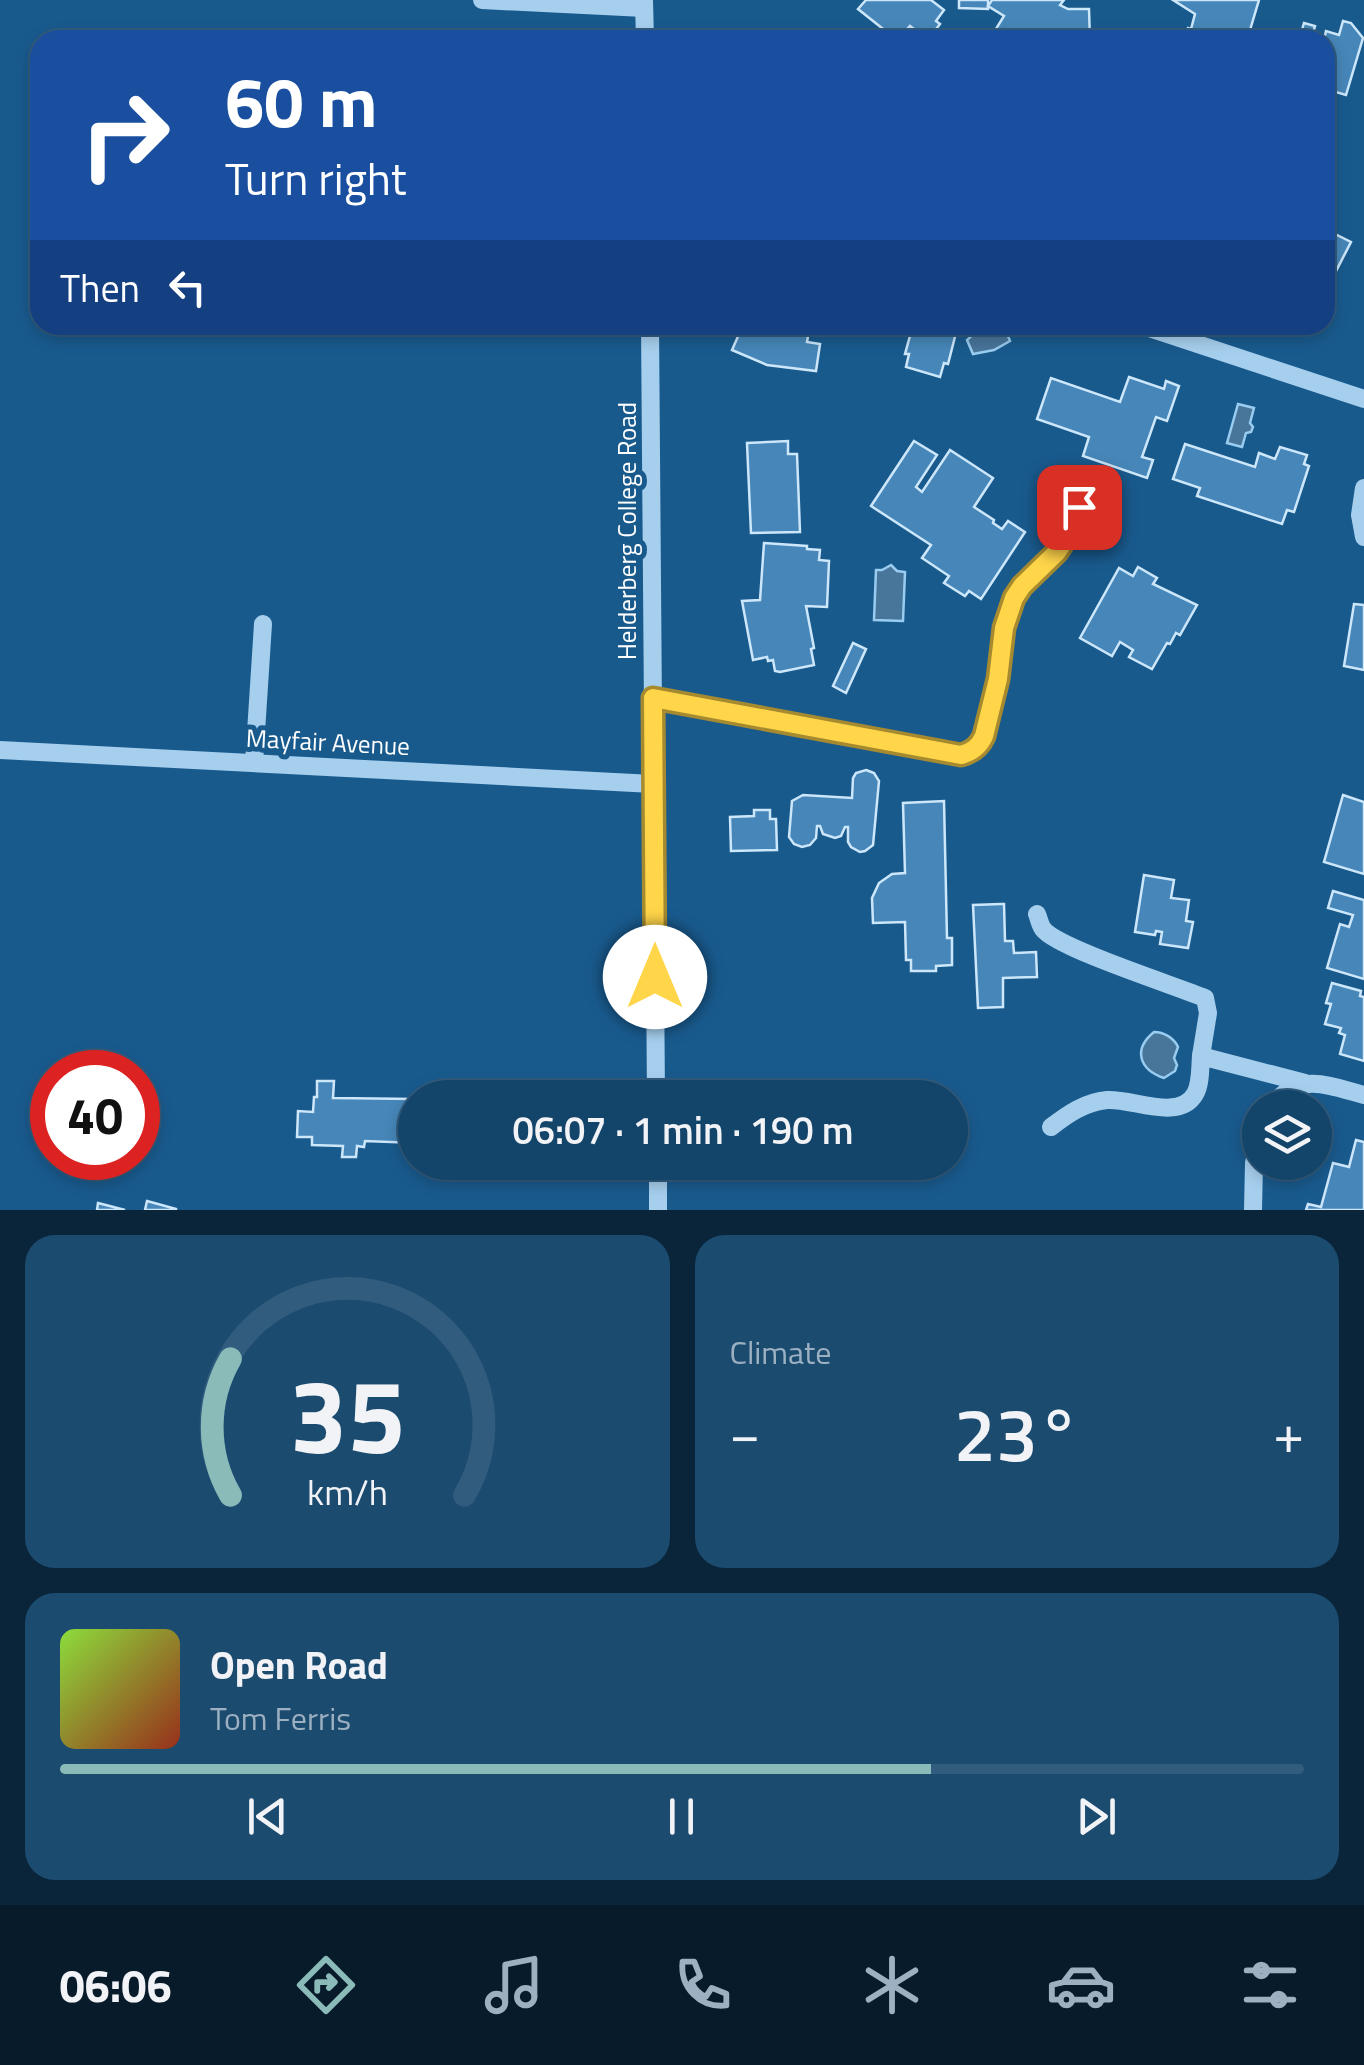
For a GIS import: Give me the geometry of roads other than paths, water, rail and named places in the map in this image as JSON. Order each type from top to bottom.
[{"type":"street","points":[[482,0],[644,4],[645,30]]},
{"type":"street","name":"Helderberg College Road","points":[[650,335],[656,1080]]},
{"type":"street","points":[[1170,335],[1364,399]]},
{"type":"street","points":[[1364,488],[1360,515],[1364,536]]},
{"type":"street","points":[[653,698],[961,755],[968,753],[984,736],[998,679],[1004,628],[1014,598],[1057,552],[1079,507]]},
{"type":"street","points":[[254,763],[263,624]]},
{"type":"street","name":"Mayfair Avenue","points":[[0,750],[654,784]]},
{"type":"street","points":[[1037,914],[1043,930],[1057,939],[1205,998],[1208,1013],[1197,1090],[1190,1100],[1162,1109],[1104,1100],[1073,1110],[1051,1127]]},
{"type":"street","points":[[1201,1056],[1364,1095]]},
{"type":"street","points":[[1288,1090],[1305,1082]]},
{"type":"street","points":[[658,1180],[658,1210]]},
{"type":"street","points":[[1253,1210],[1254,1180]]},
{"type":"water","points":[[973,335],[1008,335],[1010,341],[994,350],[973,354],[967,340]]},
{"type":"water","points":[[1238,404],[1254,408],[1250,423],[1253,427],[1246,433],[1242,447],[1227,443]]},
{"type":"water","points":[[891,565],[905,572],[903,621],[874,620],[876,570]]},
{"type":"water","points":[[1154,1032],[1168,1036],[1178,1047],[1175,1071],[1164,1078],[1149,1070],[1142,1059],[1143,1046]]}]
